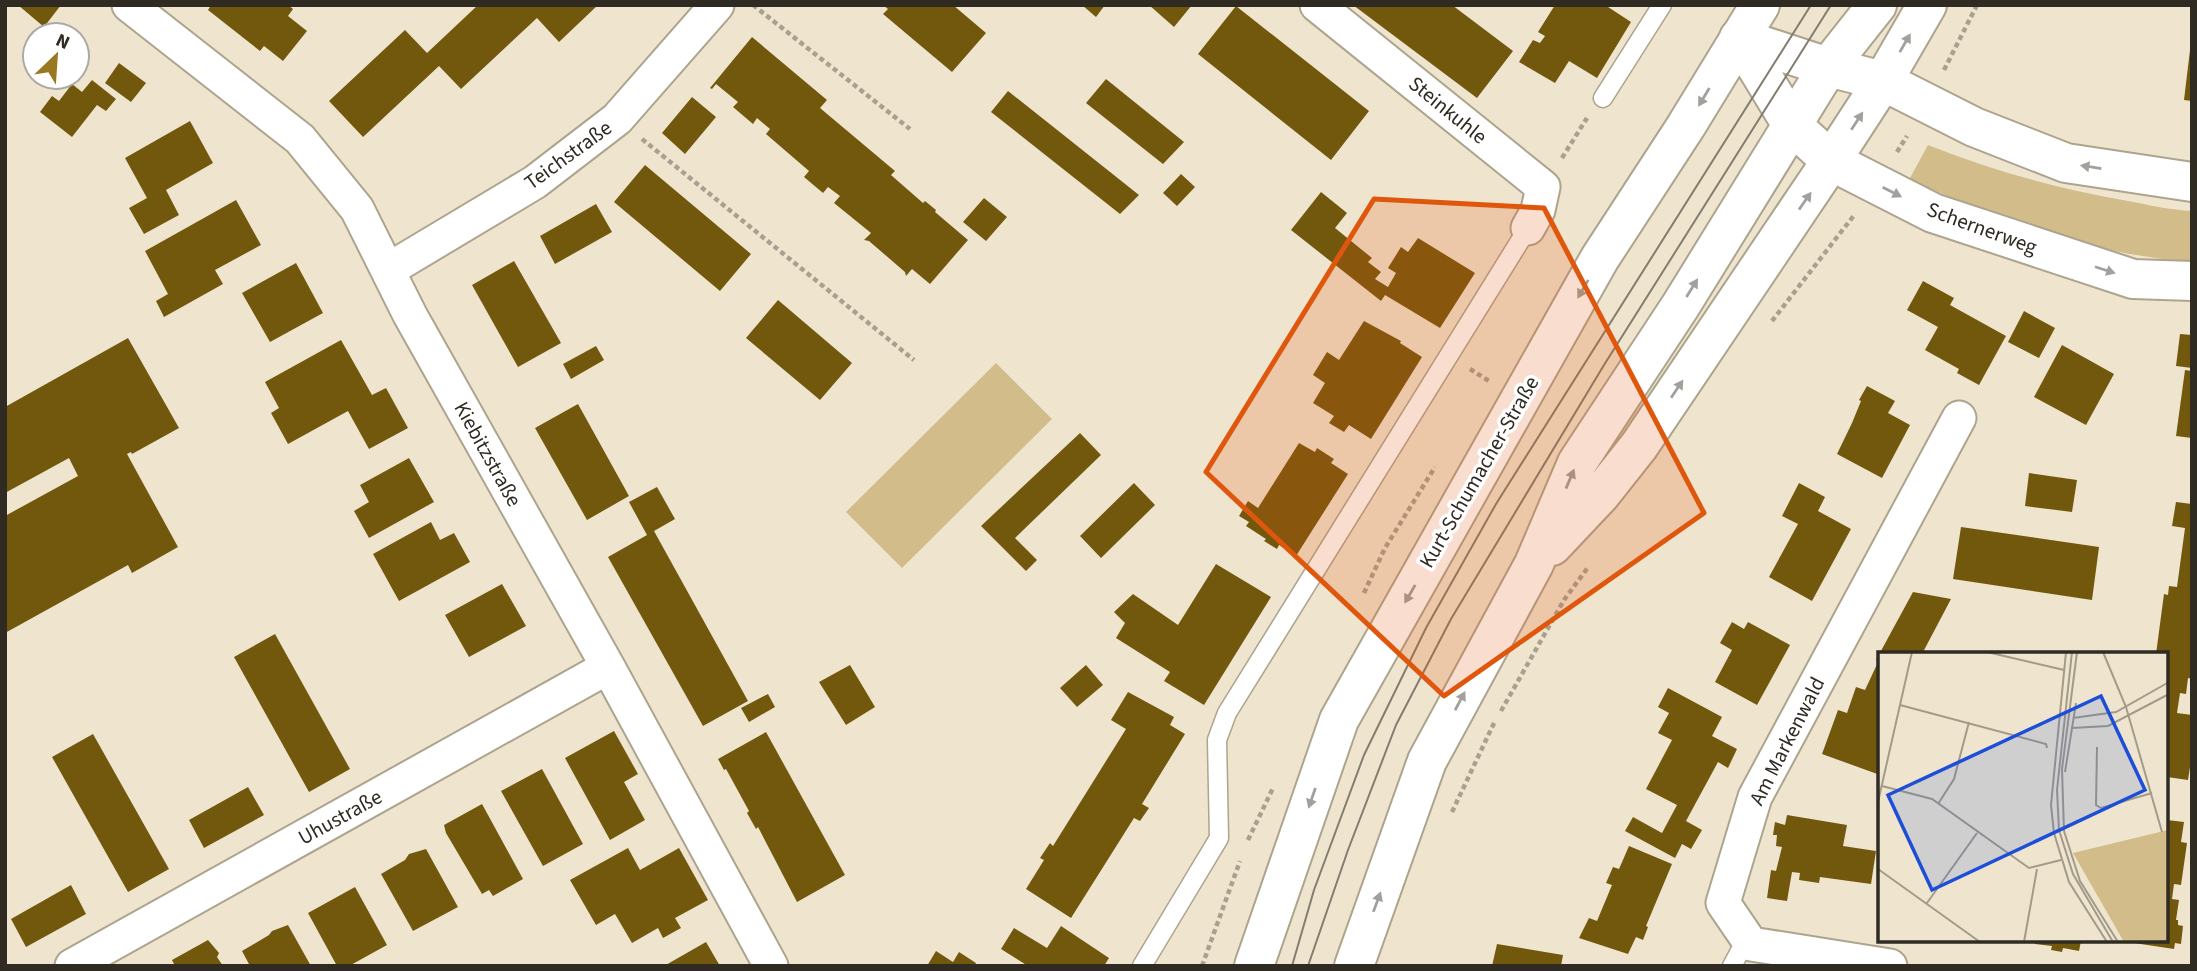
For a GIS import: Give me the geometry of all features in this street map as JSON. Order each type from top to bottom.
[{"type":"main road","name":"Kurt-Schumacher-Straße","points":[[1254,966],[1339,720],[1600,258],[1686,126],[1760,5]]},
{"type":"main road","points":[[1354,966],[1427,761],[1534,565],[1577,463],[1681,305],[1829,67],[1877,5]]},
{"type":"main road","points":[[1534,565],[1601,494],[1639,446],[1831,161],[1883,81],[1927,5]]},
{"type":"main road","points":[[1740,38],[1829,67],[1883,81],[1974,127],[2066,163],[2192,182]]},
{"type":"main road","name":"Schernerweg","points":[[1740,38],[1792,125],[1831,161],[1933,213],[2133,279],[2192,281]]},
{"type":"street","name":"Kiebitzstraße","points":[[129,5],[300,139],[356,209],[410,315],[608,667],[771,966]]},
{"type":"street","name":"Teichstraße","points":[[388,270],[535,182],[617,119],[717,5]]},
{"type":"street","name":"Steinkuhle","points":[[1317,5],[1543,187],[1538,210],[1528,228]]},
{"type":"street","name":"Am Markenwald","points":[[1890,966],[1751,944],[1740,952],[1723,903],[1755,797],[1959,418]]},
{"type":"street","name":"Uhustraße","points":[[72,966],[608,667]]},
{"type":"lane","points":[[1603,99],[1661,5]]},
{"type":"lane","points":[[1142,966],[1219,838],[1217,740],[1227,713],[1528,228]]},
{"type":"path","points":[[753,5],[910,129]]},
{"type":"path","points":[[617,119],[914,360]]},
{"type":"path","points":[[1561,159],[1583,122]]},
{"type":"path","points":[[1771,323],[1878,184]]},
{"type":"path","points":[[1452,813],[1495,720],[1564,600],[1595,558]]},
{"type":"highlighted area","points":[[1374,199],[1544,208],[1704,513],[1444,696],[1206,472]]},
{"type":"shaded area","points":[[1928,145],[2052,185],[2152,206],[2192,211],[2192,262],[2104,249],[2075,241],[2019,224],[1929,188],[1910,178]]},
{"type":"shaded area","points":[[996,363],[1052,419],[902,568],[846,512]]},
{"type":"building","points":[[18,5],[61,5],[49,21],[37,21]]},
{"type":"building","points":[[211,5],[288,5],[293,9],[288,16],[307,31],[283,61],[264,46],[260,51],[208,10]]},
{"type":"building","points":[[478,5],[598,5],[559,42],[537,18],[461,89],[439,66],[363,137],[329,101],[405,30],[427,53]]},
{"type":"building","points":[[883,5],[953,5],[986,33],[952,72],[883,14],[888,9]]},
{"type":"building","points":[[1082,5],[1105,5],[1096,17]]},
{"type":"building","points":[[1149,5],[1192,5],[1174,27]]},
{"type":"building","points":[[1353,5],[1452,5],[1513,51],[1477,98]]},
{"type":"building","points":[[1555,5],[1605,5],[1631,22],[1597,78],[1569,61],[1555,83],[1519,62],[1533,40],[1540,43],[1545,36],[1538,32]]},
{"type":"building","points":[[1236,6],[1369,111],[1331,160],[1198,54]]},
{"type":"building","points":[[752,37],[827,100],[820,108],[895,171],[891,175],[923,203],[925,201],[936,210],[935,212],[968,240],[930,284],[912,269],[906,276],[905,272],[869,241],[864,240],[871,233],[834,203],[840,196],[828,187],[823,193],[804,177],[809,171],[766,134],[770,129],[757,118],[753,124],[733,107],[738,102],[716,84],[710,88]]},
{"type":"building","points":[[2192,50],[2192,101],[2184,100]]},
{"type":"building","points":[[119,63],[146,83],[131,102],[105,83]]},
{"type":"building","points":[[1106,79],[1184,142],[1163,164],[1086,103]]},
{"type":"building","points":[[91,81],[116,99],[106,111],[97,105],[72,137],[40,112],[52,96],[59,101],[67,91],[91,91]]},
{"type":"building","points":[[1008,91],[1139,195],[1120,214],[991,112]]},
{"type":"building","points":[[692,97],[716,117],[685,154],[662,133]]},
{"type":"building","points":[[190,121],[213,163],[166,190],[179,215],[144,234],[129,208],[147,198],[125,158]]},
{"type":"building","points":[[645,165],[751,254],[720,291],[614,202]]},
{"type":"building","points":[[1181,174],[1195,187],[1177,206],[1163,193]]},
{"type":"building","points":[[1321,192],[1347,213],[1335,228],[1372,258],[1368,262],[1381,272],[1375,279],[1388,287],[1396,273],[1388,268],[1401,247],[1408,252],[1418,238],[1475,273],[1440,328],[1385,295],[1381,301],[1291,230]]},
{"type":"building","points":[[984,198],[1007,217],[986,241],[963,222]]},
{"type":"building","points":[[236,200],[261,245],[215,270],[223,284],[164,317],[156,301],[168,294],[145,251]]},
{"type":"building","points":[[596,204],[612,232],[555,264],[540,236]]},
{"type":"building","points":[[514,261],[561,343],[518,367],[472,285]]},
{"type":"building","points":[[296,263],[323,313],[270,342],[242,293]]},
{"type":"building","points":[[1923,281],[1954,298],[1950,305],[2006,336],[1979,385],[1957,373],[1959,369],[1925,350],[1938,327],[1907,310]]},
{"type":"building","points":[[778,300],[852,363],[820,400],[746,338]]},
{"type":"building","points":[[2024,311],[2055,328],[2039,358],[2008,342]]},
{"type":"building","points":[[1364,321],[1401,341],[1400,343],[1422,357],[1371,439],[1349,425],[1344,432],[1329,423],[1334,416],[1313,403],[1325,383],[1313,375],[1327,352],[1339,360]]},
{"type":"building","points":[[2180,334],[2192,335],[2192,368],[2176,366]]},
{"type":"building","points":[[128,338],[179,428],[132,454],[127,454],[178,547],[132,573],[128,565],[5,633],[5,516],[78,476],[69,458],[5,493],[5,407]]},
{"type":"building","points":[[341,340],[372,395],[386,388],[408,428],[369,449],[348,411],[288,444],[271,413],[279,408],[265,382]]},
{"type":"building","points":[[2062,345],[2114,374],[2086,425],[2034,397]]},
{"type":"building","points":[[596,346],[604,360],[571,379],[563,364]]},
{"type":"building","points":[[2185,370],[2192,371],[2192,438],[2176,436]]},
{"type":"building","points":[[1867,386],[1895,401],[1888,413],[1910,425],[1882,478],[1837,454]]},
{"type":"building","points":[[578,404],[629,496],[587,520],[535,428]]},
{"type":"building","points":[[1080,433],[1101,455],[1015,538],[1037,560],[1026,571],[981,526]]},
{"type":"building","points":[[1299,443],[1315,452],[1317,448],[1334,459],[1331,463],[1348,474],[1296,556],[1279,545],[1277,549],[1264,541],[1266,539],[1246,526],[1249,522],[1239,516],[1248,501],[1258,508]]},
{"type":"building","points":[[409,458],[434,502],[369,538],[354,511],[369,502],[360,485]]},
{"type":"building","points":[[2029,473],[2077,480],[2072,512],[2025,506]]},
{"type":"building","points":[[1134,483],[1155,505],[1101,558],[1080,536]]},
{"type":"building","points":[[1799,483],[1825,497],[1818,511],[1851,529],[1812,601],[1769,577],[1798,524],[1782,516]]},
{"type":"building","points":[[657,487],[675,519],[654,531],[748,701],[703,726],[608,557],[647,535],[629,502]]},
{"type":"building","points":[[2176,502],[2192,504],[2192,679],[2188,678],[2186,694],[2180,693],[2177,713],[2192,715],[2192,754],[2188,780],[2169,777],[2169,652],[2156,652],[2164,594],[2168,595],[2169,586],[2177,587],[2185,528],[2172,526]]},
{"type":"building","points":[[431,522],[440,540],[454,533],[470,562],[399,601],[373,554]]},
{"type":"building","points":[[1961,527],[2099,547],[2092,600],[1953,579]]},
{"type":"building","points":[[1216,564],[1271,597],[1204,705],[1164,681],[1170,672],[1116,638],[1125,623],[1114,612],[1133,594],[1178,625]]},
{"type":"building","points":[[502,584],[526,626],[469,657],[445,615]]},
{"type":"building","points":[[1913,592],[1951,599],[1923,652],[1880,652]]},
{"type":"building","points":[[1732,622],[1744,629],[1748,622],[1790,645],[1757,705],[1715,682],[1732,650],[1720,643]]},
{"type":"building","points":[[275,634],[350,769],[309,792],[234,657]]},
{"type":"building","points":[[1878,662],[1878,774],[1822,754],[1838,710],[1847,713],[1856,687],[1865,690]]},
{"type":"building","points":[[850,665],[875,707],[846,725],[819,682]]},
{"type":"building","points":[[1086,665],[1103,685],[1077,707],[1060,688]]},
{"type":"building","points":[[1668,688],[1722,717],[1712,736],[1737,749],[1728,768],[1718,762],[1686,821],[1702,830],[1691,849],[1682,844],[1675,858],[1625,831],[1633,817],[1662,833],[1677,805],[1646,789],[1672,740],[1658,733],[1669,713],[1658,707]]},
{"type":"building","points":[[1128,692],[1174,717],[1170,725],[1185,734],[1142,804],[1149,808],[1140,821],[1134,818],[1071,918],[1026,889],[1044,860],[1040,858],[1050,843],[1053,846],[1126,729],[1111,720]]},
{"type":"building","points":[[768,694],[775,707],[749,722],[741,708]]},
{"type":"building","points":[[614,731],[638,774],[624,782],[645,820],[610,840],[565,758]]},
{"type":"building","points":[[766,732],[845,875],[797,902],[758,827],[756,829],[747,813],[749,811],[726,769],[724,770],[718,759]]},
{"type":"building","points":[[93,734],[169,869],[128,892],[52,757]]},
{"type":"building","points":[[542,769],[583,844],[543,866],[501,791]]},
{"type":"building","points":[[248,787],[264,815],[204,848],[189,820]]},
{"type":"building","points":[[482,804],[523,879],[493,896],[489,890],[482,894],[446,833],[444,825]]},
{"type":"building","points":[[1787,815],[1847,825],[1843,846],[1876,851],[1871,884],[1820,877],[1819,883],[1799,880],[1800,873],[1792,872],[1787,901],[1767,898],[1771,870],[1776,871],[1782,847],[1776,846],[1777,835],[1773,835],[1775,822],[1785,825]]},
{"type":"building","points":[[2169,820],[2184,822],[2181,842],[2187,843],[2181,885],[2174,884],[2172,899],[2179,900],[2176,920],[2178,925],[2183,926],[2181,944],[2175,943],[2174,949],[2134,943],[2169,943]]},
{"type":"building","points":[[1629,846],[1672,864],[1646,926],[1648,927],[1643,940],[1636,937],[1628,954],[1579,938],[1589,918],[1597,921],[1612,885],[1606,883],[1613,867],[1619,869]]},
{"type":"building","points":[[628,848],[640,870],[679,848],[708,900],[675,918],[681,928],[663,938],[658,928],[632,943],[615,914],[596,925],[570,880]]},
{"type":"building","points":[[426,849],[458,907],[413,931],[381,874],[405,860],[409,854]]},
{"type":"building","points":[[71,885],[86,914],[26,947],[11,919]]},
{"type":"building","points":[[355,887],[387,945],[349,966],[337,966],[308,913]]},
{"type":"building","points":[[288,925],[311,966],[250,966],[242,951],[272,931]]},
{"type":"building","points":[[1061,926],[1109,958],[1104,966],[1028,966],[1001,949],[1014,928],[1047,948]]},
{"type":"building","points":[[208,940],[219,953],[217,957],[223,966],[175,966],[172,960]]},
{"type":"building","points":[[706,942],[720,966],[664,966]]},
{"type":"building","points":[[2081,943],[2079,951],[2063,948],[2062,952],[2051,950],[2052,946],[2035,944]]},
{"type":"building","points":[[1497,944],[1563,955],[1561,966],[1492,966]]},
{"type":"building","points":[[936,951],[953,962],[959,952],[976,963],[975,966],[927,966]]},
{"type":"tram line","points":[[1292,966],[1314,890],[1364,755],[1426,628],[1496,504],[1811,5]]},
{"type":"tram line","points":[[1308,966],[1348,850],[1396,725],[1451,619],[1604,365],[1831,5]]}]
